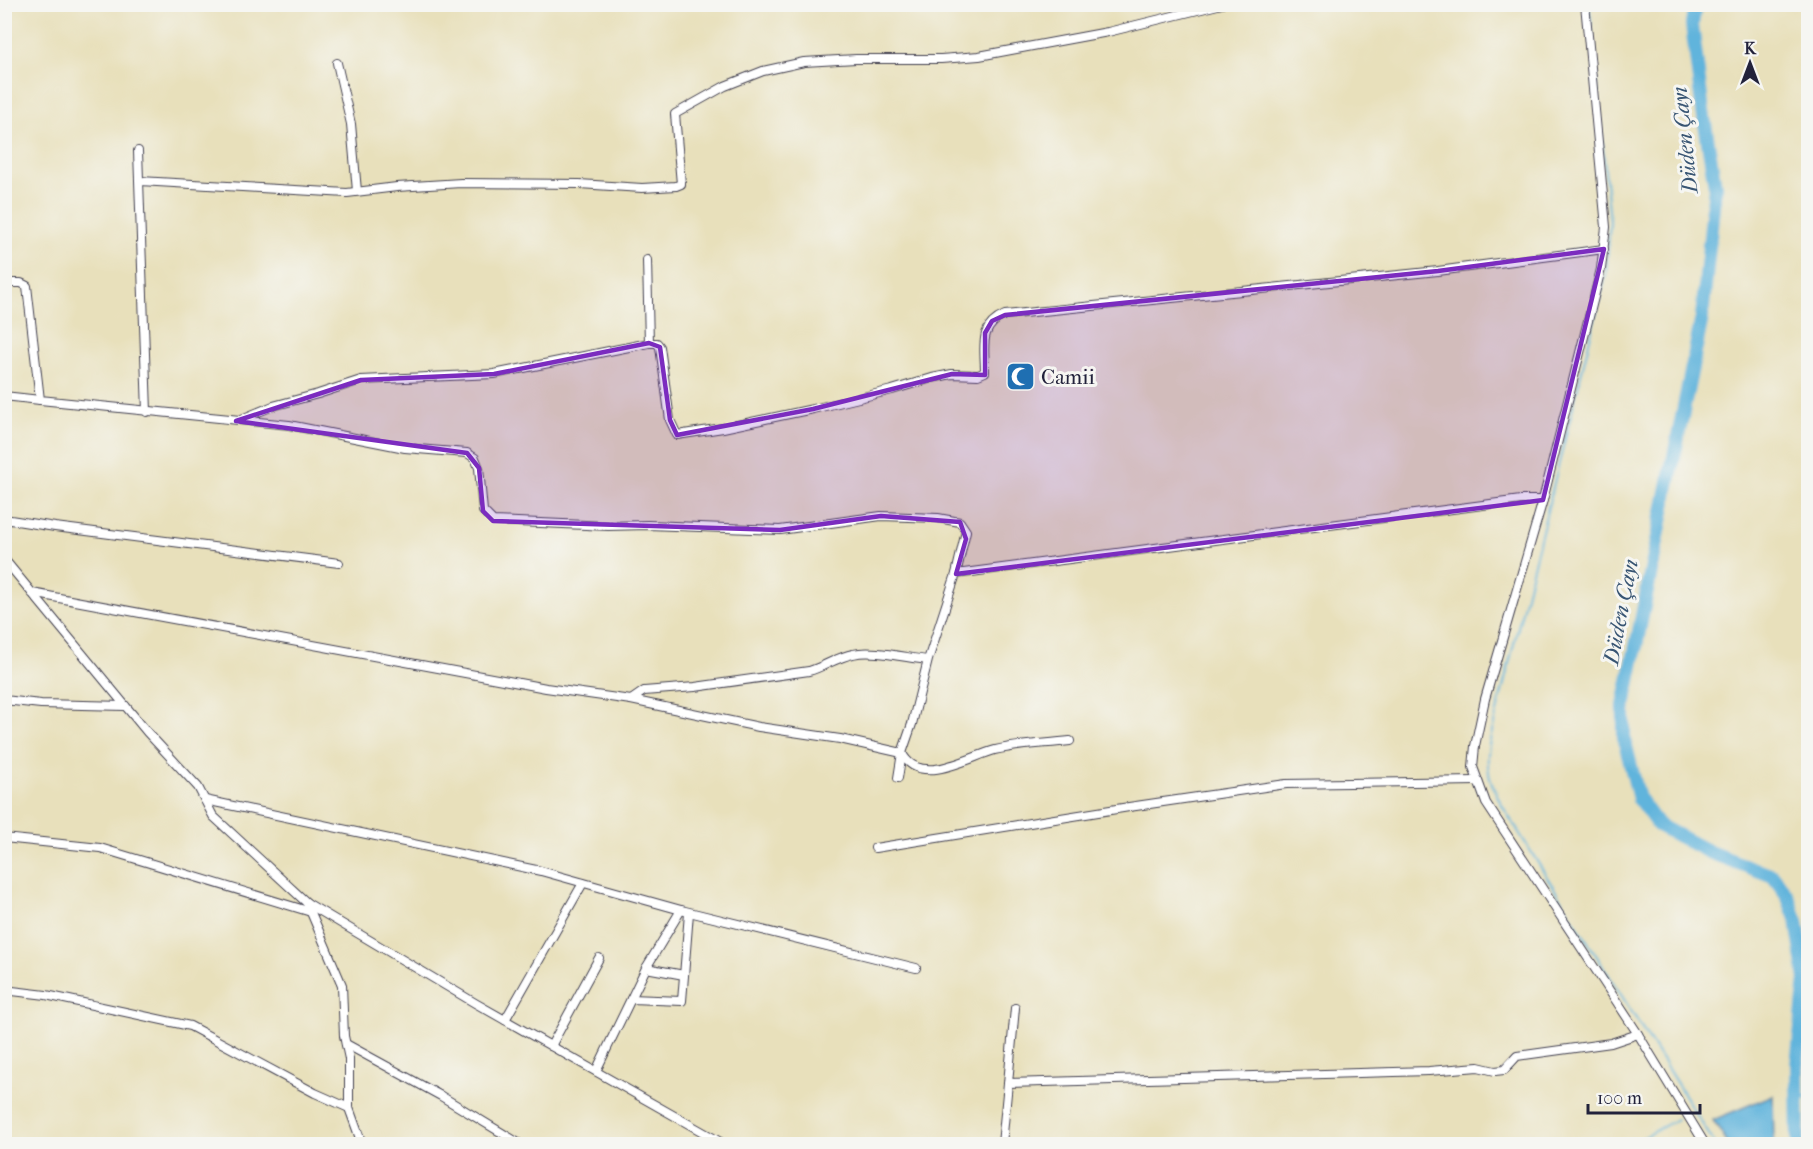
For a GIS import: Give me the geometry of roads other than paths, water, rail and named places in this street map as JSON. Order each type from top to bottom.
[{"type":"street","points":[[140,181],[347,193],[461,183],[579,184],[642,188],[676,186],[681,184],[675,114],[725,86],[763,70],[804,62],[979,56],[1108,32],[1222,4]]},
{"type":"street","points":[[1585,4],[1606,227],[1604,249],[1601,269],[1542,500],[1485,699],[1473,767],[1486,803],[1638,1034],[1705,1144]]},
{"type":"street","points":[[337,63],[351,124],[357,191]]},
{"type":"street","points":[[138,151],[147,412]]},
{"type":"street","points":[[236,421],[273,406],[360,380],[494,374],[657,343],[660,347],[670,420],[677,435],[813,409],[952,374],[978,375],[985,372],[985,333],[992,321],[1005,315],[1438,271],[1604,249]]},
{"type":"street","points":[[647,260],[649,343]]},
{"type":"street","points":[[4,283],[15,282],[27,285],[40,400]]},
{"type":"street","points":[[4,396],[289,425],[405,448],[467,453],[475,458],[478,468],[483,511],[493,520],[608,526],[648,525],[780,530],[881,516],[938,518],[960,522],[966,531],[966,539],[928,660],[912,724],[902,753],[898,778]]},
{"type":"street","points":[[956,574],[1521,500],[1542,500]]},
{"type":"street","points":[[4,519],[339,563]]},
{"type":"street","points":[[4,559],[125,706],[198,787],[213,816],[309,907],[724,1144]]},
{"type":"street","points":[[32,593],[535,686],[630,700],[759,727],[840,739],[902,753]]},
{"type":"street","points":[[630,700],[644,692],[809,670],[823,667],[853,653],[876,653],[928,660]]},
{"type":"street","points":[[4,700],[41,704],[125,706]]},
{"type":"street","points":[[902,753],[907,763],[915,768],[929,769],[961,764],[995,750],[1070,741]]},
{"type":"street","points":[[875,848],[1286,784],[1477,781]]},
{"type":"street","points":[[205,800],[542,870],[685,911],[916,968]]},
{"type":"street","points":[[4,838],[100,848],[309,907]]},
{"type":"street","points":[[505,1020],[583,883]]},
{"type":"street","points":[[309,907],[342,985],[349,1059],[349,1108],[362,1144]]},
{"type":"street","points":[[596,1071],[646,968],[685,911]]},
{"type":"street","points":[[631,999],[682,1001],[685,911]]},
{"type":"street","points":[[551,1046],[599,958]]},
{"type":"street","points":[[646,968],[684,975]]},
{"type":"street","points":[[4,990],[159,1017],[190,1026],[315,1093],[349,1108]]},
{"type":"street","points":[[1002,1144],[1015,1008]]},
{"type":"street","points":[[1008,1083],[1429,1071],[1478,1067],[1495,1071],[1504,1070],[1516,1056],[1611,1043],[1638,1034]]},
{"type":"street","points":[[346,1044],[441,1096],[520,1144]]},
{"type":"water","points":[[1773,1095],[1774,1144],[1728,1144],[1713,1120]]},
{"type":"waterway","points":[[1589,4],[1592,32]]},
{"type":"waterway","name":"Düden Çayı","points":[[1695,4],[1692,25],[1715,186],[1702,317],[1624,706],[1624,738],[1639,799],[1658,825],[1709,852],[1773,876],[1787,895],[1797,921],[1806,979],[1797,1065],[1798,1144]]},
{"type":"waterway","points":[[1595,67],[1610,221],[1606,274],[1491,736],[1488,767],[1492,784],[1506,812],[1715,1144]]},
{"type":"waterway","points":[[1797,1088],[1808,1099]]},
{"type":"waterway","points":[[1632,1144],[1677,1119]]},
{"type":"place","name":"Camii","points":[[1020,377]]}]
